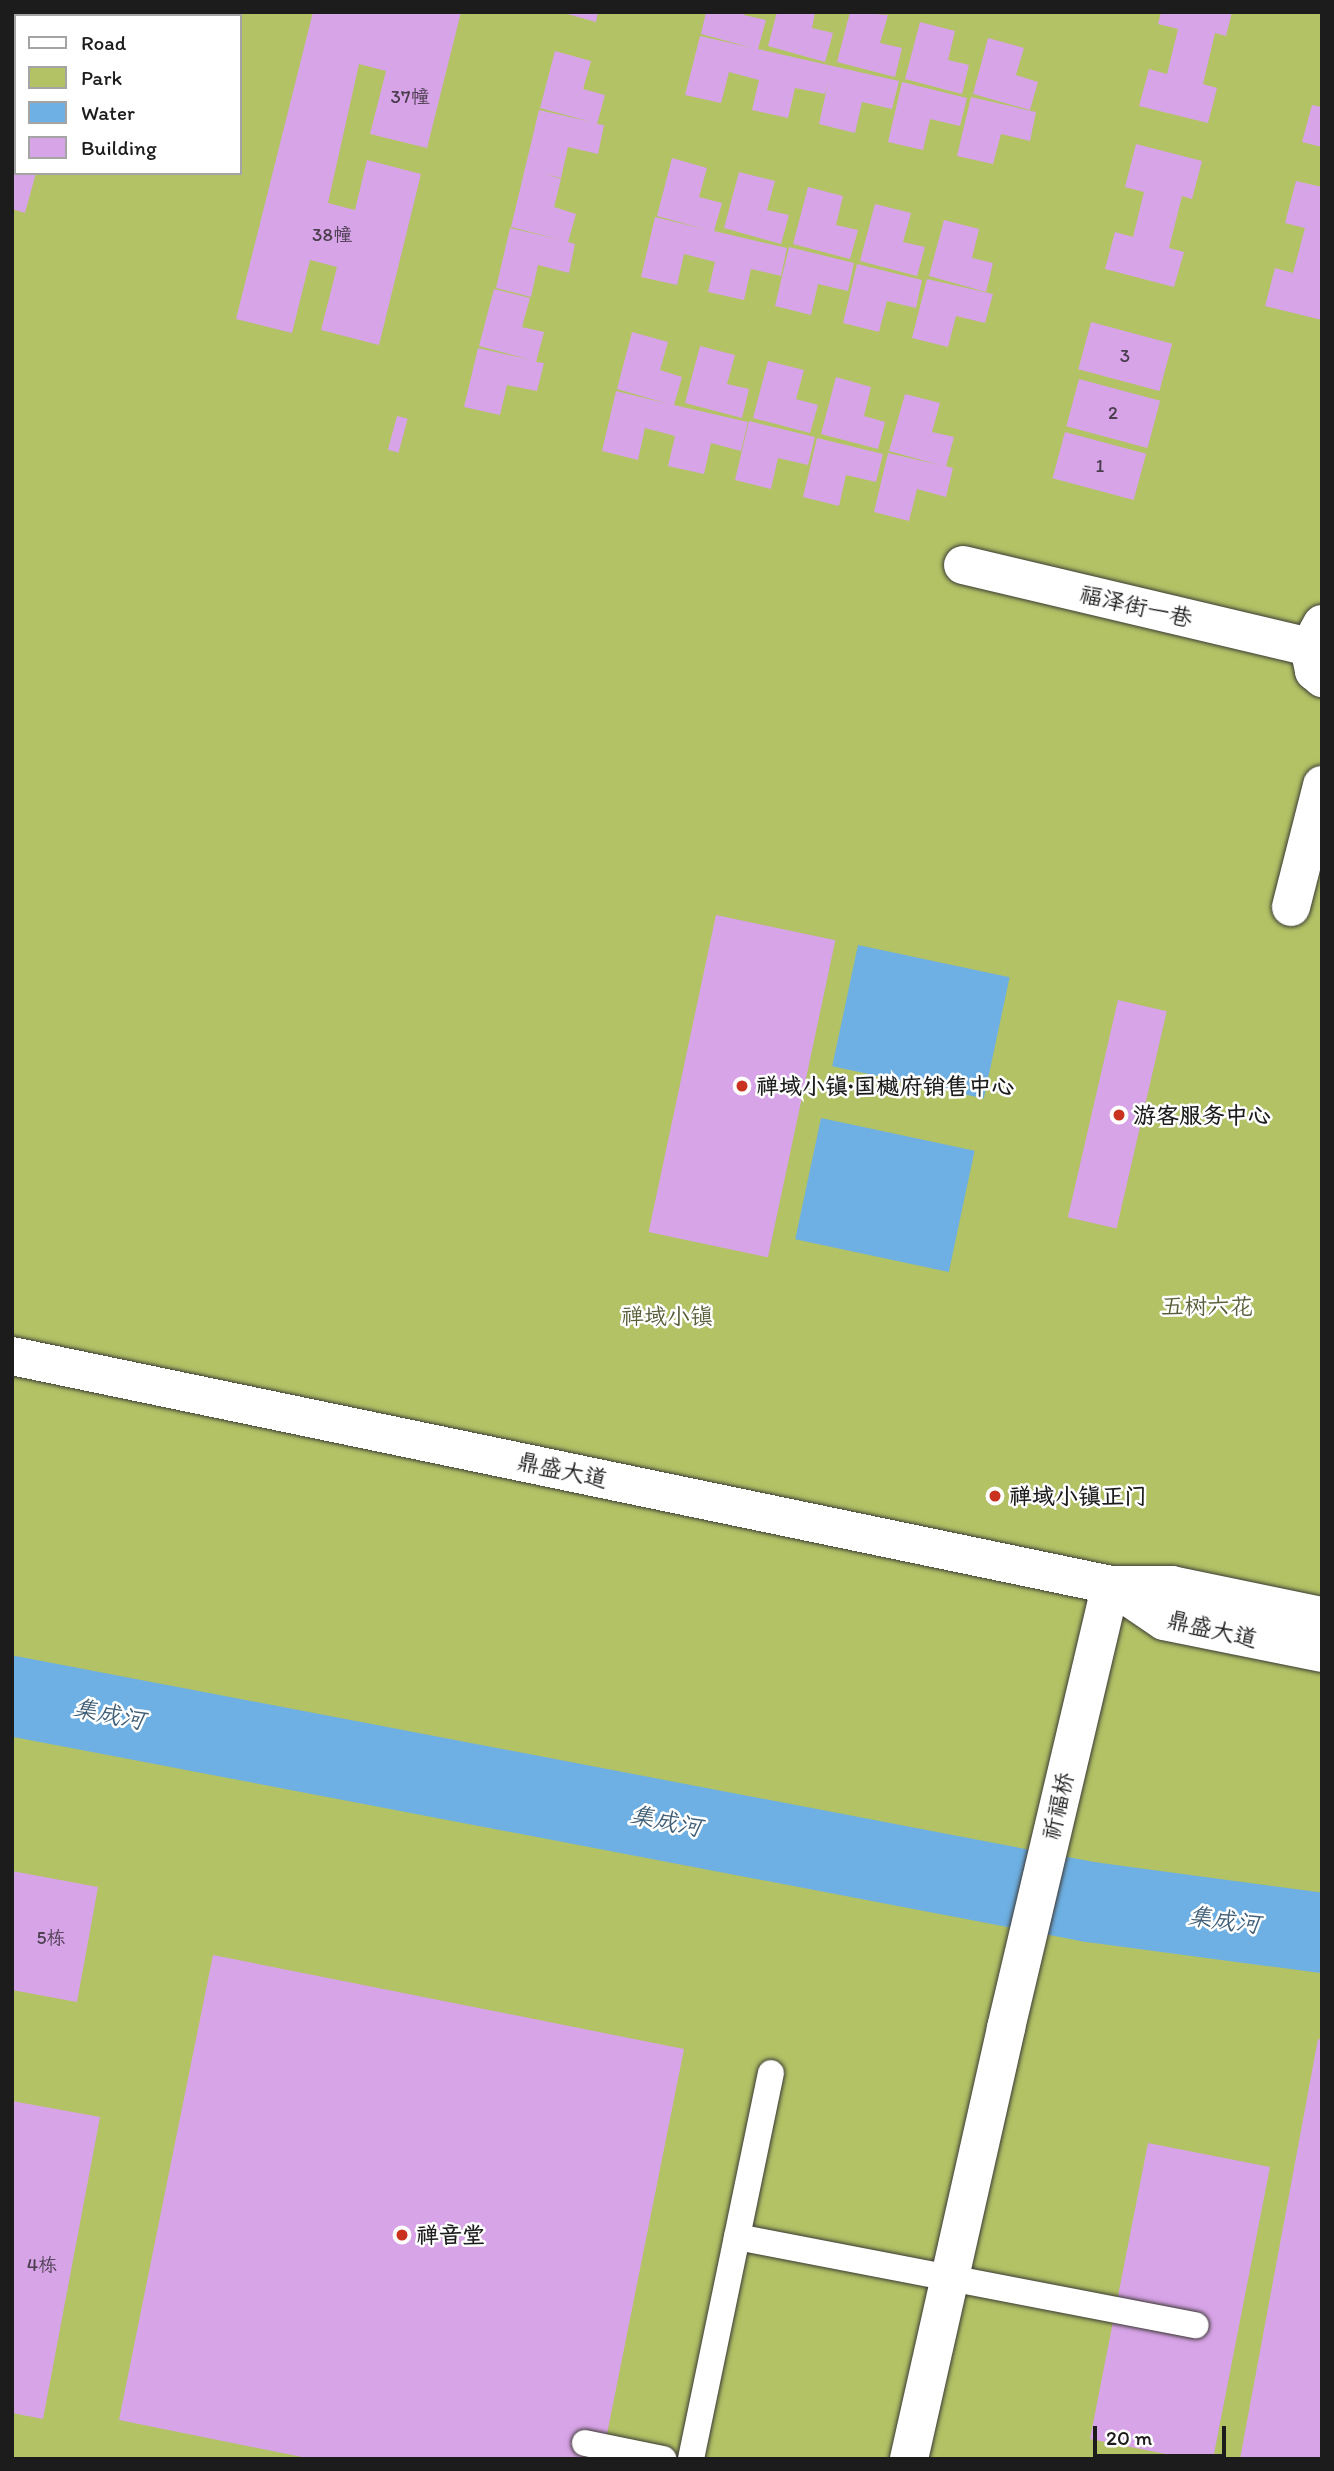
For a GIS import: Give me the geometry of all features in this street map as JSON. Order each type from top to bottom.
[{"type":"street","name":"福泽街一巷","points":[[963,565],[1317,650]]},
{"type":"street","points":[[1291,907],[1322,785]]},
{"type":"street","name":"鼎盛大道","points":[[12,1356],[1111,1585],[1172,1585],[1322,1616]]},
{"type":"street","name":"鼎盛大道","points":[[1111,1585],[1164,1621],[1322,1653]]},
{"type":"street","name":"祈福桥","points":[[909,2459],[1006,2028],[1111,1585]]},
{"type":"lane","points":[[691,2459],[771,2073]]},
{"type":"lane","points":[[737,2237],[1196,2325]]},
{"type":"lane","points":[[585,2443],[663,2459]]},
{"type":"green space","name":"禅域小镇","points":[[12,12],[1322,12],[1322,2459],[12,2459]]},
{"type":"water","points":[[858,945],[1010,977],[984,1099],[832,1066]]},
{"type":"water","points":[[821,1118],[975,1151],[949,1272],[795,1239]]},
{"type":"building","points":[[313,12],[461,12],[427,148],[370,134],[386,71],[359,64],[328,203],[355,210],[367,160],[421,174],[379,345],[321,330],[337,267],[310,260],[292,333],[236,319]]},
{"type":"building","points":[[560,12],[598,12],[596,22]]},
{"type":"building","points":[[706,12],[745,12],[744,15],[766,20],[758,49],[899,81],[892,109],[862,102],[855,133],[819,124],[828,83],[825,94],[795,88],[788,118],[752,110],[759,80],[729,72],[721,103],[685,95],[700,36],[753,48],[701,34]]},
{"type":"building","points":[[777,12],[815,12],[812,28],[833,33],[825,62],[768,46]]},
{"type":"building","points":[[850,12],[888,15],[880,43],[902,48],[895,77],[837,62]]},
{"type":"building","points":[[1161,12],[1232,12],[1226,36],[1215,33],[1203,84],[1217,88],[1208,123],[1139,106],[1149,69],[1167,74],[1178,29],[1158,24]]},
{"type":"building","points":[[920,22],[955,31],[948,60],[969,65],[962,94],[905,79]]},
{"type":"building","points":[[14,35],[14,175],[35,175],[25,213],[12,209]]},
{"type":"building","points":[[988,38],[1024,48],[1016,75],[1038,82],[1030,110],[973,94]]},
{"type":"building","points":[[555,51],[591,61],[583,89],[605,95],[597,124],[604,125],[598,154],[568,147],[561,178],[546,174],[561,179],[554,207],[576,214],[568,242],[575,244],[569,273],[538,265],[531,297],[496,288],[510,228],[562,240],[511,227],[539,110],[592,122],[540,108]]},
{"type":"building","points":[[902,82],[967,98],[960,126],[930,119],[923,150],[888,142]]},
{"type":"building","points":[[971,97],[1036,112],[1030,141],[1001,134],[993,164],[957,156]]},
{"type":"building","points":[[1312,105],[1322,107],[1322,147],[1302,142]]},
{"type":"building","points":[[1136,144],[1202,161],[1192,199],[1182,196],[1169,248],[1184,252],[1174,287],[1105,269],[1115,232],[1133,237],[1144,192],[1125,187]]},
{"type":"building","points":[[672,158],[707,168],[699,197],[722,203],[714,231],[787,248],[781,276],[751,269],[744,300],[708,292],[715,262],[684,254],[677,285],[641,277],[655,217],[708,230],[657,216]]},
{"type":"building","points":[[739,172],[775,181],[767,210],[789,215],[781,244],[724,228]]},
{"type":"building","points":[[1296,181],[1322,187],[1322,320],[1265,306],[1275,268],[1293,273],[1305,228],[1285,223]]},
{"type":"building","points":[[808,187],[843,196],[836,225],[858,230],[850,259],[793,244]]},
{"type":"building","points":[[875,204],[911,213],[903,242],[925,247],[917,276],[860,261]]},
{"type":"building","points":[[944,220],[979,229],[972,258],[993,263],[986,292],[929,276]]},
{"type":"building","points":[[789,247],[854,263],[848,291],[818,284],[811,315],[775,306]]},
{"type":"building","points":[[857,264],[922,280],[916,308],[887,301],[879,332],[843,323]]},
{"type":"building","points":[[927,279],[993,294],[985,323],[956,316],[948,347],[912,338]]},
{"type":"building","points":[[494,289],[530,298],[522,327],[544,332],[536,362],[544,363],[537,391],[507,385],[500,415],[464,407],[478,348],[531,360],[479,346]]},
{"type":"building","points":[[1091,322],[1172,344],[1159,391],[1078,369]]},
{"type":"building","points":[[632,332],[668,342],[660,370],[682,377],[674,405],[748,422],[741,451],[711,443],[704,474],[668,466],[675,436],[645,428],[638,460],[602,451],[616,391],[669,404],[617,389]]},
{"type":"building","points":[[700,346],[735,355],[727,384],[749,389],[742,418],[685,403]]},
{"type":"building","points":[[768,361],[804,370],[796,399],[818,405],[810,433],[753,418]]},
{"type":"building","points":[[836,377],[871,387],[864,416],[885,422],[878,449],[821,434]]},
{"type":"building","points":[[1079,379],[1160,401],[1147,448],[1066,426]]},
{"type":"building","points":[[905,394],[940,403],[932,432],[954,437],[946,466],[953,468],[946,497],[917,489],[909,521],[874,512],[888,453],[940,465],[889,451]]},
{"type":"building","points":[[397,416],[408,419],[399,453],[388,450]]},
{"type":"building","points":[[749,421],[815,437],[808,465],[778,458],[771,489],[735,480]]},
{"type":"building","points":[[1065,432],[1146,454],[1134,500],[1053,478]]},
{"type":"building","points":[[817,438],[883,454],[876,482],[846,475],[839,506],[803,497]]},
{"type":"building","name":"禅域小镇·国樾府销售中心","points":[[716,915],[835,940],[768,1257],[649,1232]]},
{"type":"building","name":"游客服务中心","points":[[1118,1000],[1167,1011],[1117,1229],[1068,1217]]},
{"type":"building","points":[[12,1871],[98,1887],[77,2002],[12,1990]]},
{"type":"building","name":"禅音堂","points":[[213,1955],[684,2049],[602,2459],[312,2459],[119,2420]]},
{"type":"building","points":[[1318,2039],[1322,2040],[1322,2459],[1240,2459]]},
{"type":"building","points":[[12,2101],[100,2117],[43,2419],[12,2413]]},
{"type":"building","points":[[1148,2143],[1270,2167],[1213,2459],[1191,2459],[1090,2439]]},
{"type":"waterway","name":"集成河","points":[[12,1696],[1090,1902],[1322,1933]]},
{"type":"place","name":"禅域小镇·国樾府销售中心","points":[[742,1086]]},
{"type":"place","name":"游客服务中心","points":[[1119,1115]]},
{"type":"place","name":"禅域小镇正门","points":[[995,1496]]},
{"type":"place","name":"禅音堂","points":[[402,2235]]},
{"type":"park label","name":"五树六花","points":[[1207,1306]]}]
